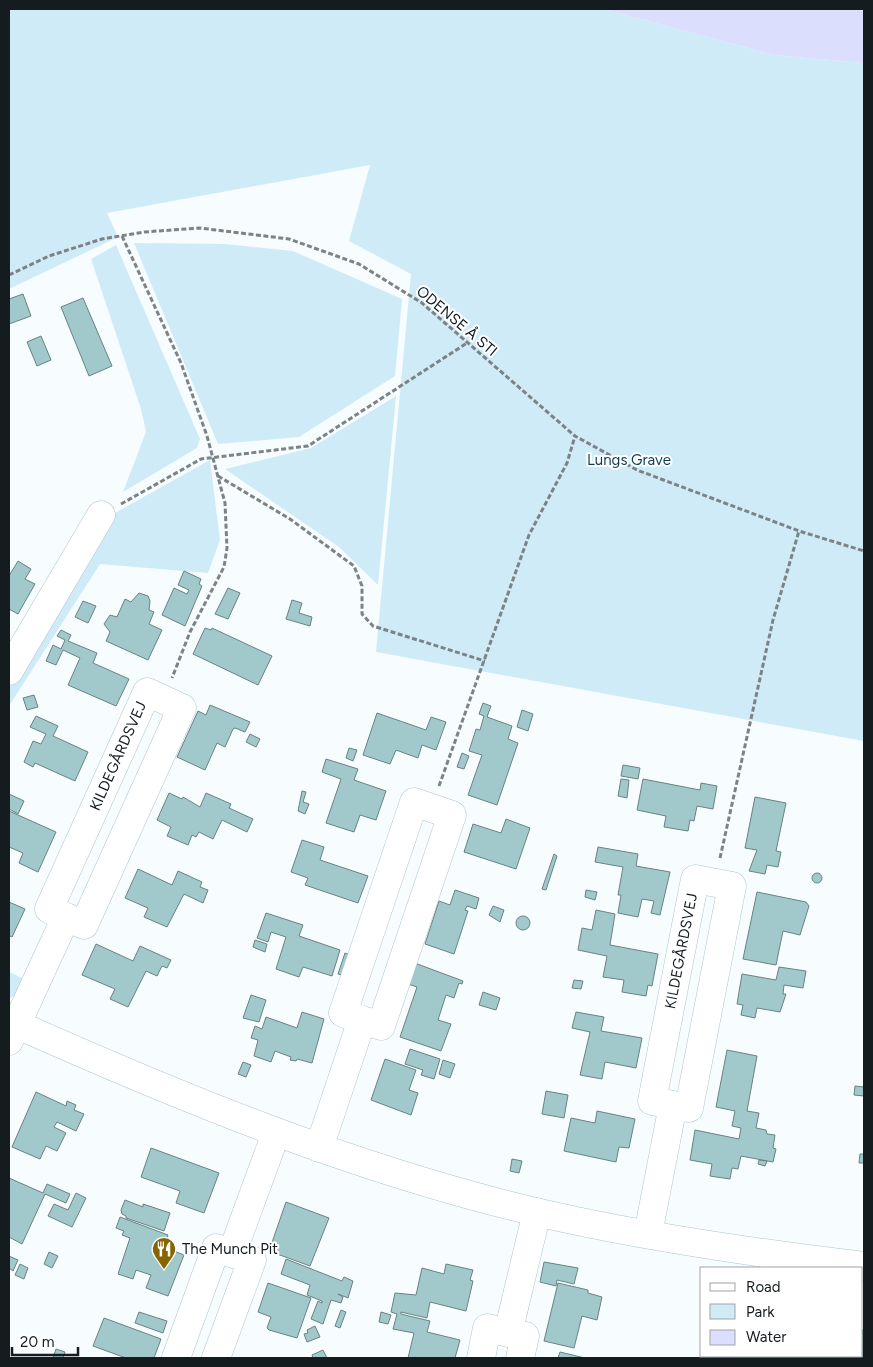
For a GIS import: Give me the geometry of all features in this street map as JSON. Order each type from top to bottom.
[{"type":"street","points":[[9,671],[101,515]]},
{"type":"street","name":"KILDEGÅRDSVEJ","points":[[147,692],[182,708],[84,925],[66,917],[49,909],[147,692]]},
{"type":"street","points":[[414,802],[452,815],[381,1026],[362,1020],[343,1013],[414,802]]},
{"type":"street","name":"KILDEGÅRDSVEJ","points":[[695,879],[732,886],[689,1108],[673,1105],[652,1101],[695,879]]},
{"type":"street","points":[[66,917],[11,1029],[276,1134],[427,1182],[537,1212],[648,1234],[818,1265],[864,1266]]},
{"type":"street","points":[[319,1148],[362,1020]]},
{"type":"street","points":[[648,1234],[673,1105]]},
{"type":"street","points":[[232,1253],[276,1134]]},
{"type":"street","points":[[508,1332],[537,1212]]},
{"type":"street","points":[[176,1358],[216,1248],[252,1260],[216,1358]]},
{"type":"street","points":[[481,1358],[487,1328],[525,1336],[520,1358]]},
{"type":"path","name":"ODENSE Å STI","points":[[9,275],[49,256],[102,239],[122,236],[200,228],[289,239],[359,264],[422,303],[575,436],[637,470],[799,531],[864,550]]},
{"type":"path","points":[[122,236],[181,363],[226,503],[227,548],[224,567],[190,632],[163,699]]},
{"type":"path","points":[[101,515],[202,459],[308,446],[467,343]]},
{"type":"path","points":[[431,808],[529,535],[568,464],[575,436]]},
{"type":"path","points":[[218,476],[290,520],[354,566],[362,586],[362,614],[373,626],[485,661]]},
{"type":"path","points":[[714,882],[773,620],[799,531]]},
{"type":"green space","name":"Lungs Grave","points":[[9,9],[603,9],[774,55],[864,63],[864,741],[376,652],[411,274],[349,241],[370,165],[107,213],[118,237],[9,289]]},
{"type":"green space","points":[[134,243],[225,244],[293,251],[402,299],[395,376],[299,437],[218,444]]},
{"type":"green space","points":[[116,245],[200,439],[197,448],[123,492],[146,432],[141,409],[91,259]]},
{"type":"green space","points":[[396,396],[378,585],[339,547],[225,469],[311,448]]},
{"type":"green space","points":[[210,460],[220,540],[208,573],[100,564],[9,706],[9,687],[104,519]]},
{"type":"green space","points":[[9,972],[22,978],[16,994],[9,999]]},
{"type":"water","points":[[603,9],[853,9],[864,11],[864,63],[774,55]]},
{"type":"building","points":[[23,294],[31,316],[9,324],[9,299]]},
{"type":"building","points":[[83,298],[112,366],[89,376],[61,307]]},
{"type":"building","points":[[41,336],[51,360],[37,366],[27,342]]},
{"type":"building","points":[[18,561],[31,569],[25,579],[35,584],[18,614],[9,609],[9,576]]},
{"type":"building","points":[[184,571],[201,579],[199,584],[202,586],[185,626],[162,615],[174,588],[187,594],[189,590],[178,585]]},
{"type":"building","points":[[228,588],[240,593],[228,619],[215,614]]},
{"type":"building","points":[[139,593],[148,596],[150,601],[149,610],[154,612],[149,624],[162,630],[148,660],[106,641],[110,632],[104,624],[110,615],[117,617],[125,599],[131,602]]},
{"type":"building","points":[[292,600],[302,603],[299,613],[312,617],[310,626],[286,619]]},
{"type":"building","points":[[83,601],[96,606],[88,623],[75,617]]},
{"type":"building","points":[[205,628],[211,630],[212,628],[272,656],[258,685],[193,654]]},
{"type":"building","points":[[61,630],[71,635],[68,641],[97,653],[93,663],[129,679],[116,706],[68,685],[80,658],[63,650],[56,665],[46,661],[53,645],[61,649],[65,640],[57,636]]},
{"type":"building","points":[[34,695],[38,707],[27,710],[23,698]]},
{"type":"building","points":[[483,703],[491,706],[487,717],[512,726],[508,739],[518,743],[497,805],[468,795],[482,755],[469,751],[476,729],[480,730],[484,716],[479,714]]},
{"type":"building","points":[[210,705],[250,722],[245,732],[233,729],[225,747],[217,743],[205,770],[177,757],[198,711],[206,715]]},
{"type":"building","points":[[522,710],[533,714],[528,731],[517,727]]},
{"type":"building","points":[[377,713],[426,730],[431,717],[446,722],[436,750],[422,745],[418,758],[396,750],[390,764],[363,755]]},
{"type":"building","points":[[36,716],[58,726],[53,736],[88,752],[75,781],[35,763],[33,767],[24,762],[33,741],[41,744],[46,734],[30,727]]},
{"type":"building","points":[[250,734],[260,739],[256,747],[246,742]]},
{"type":"building","points":[[349,748],[357,750],[353,761],[346,758]]},
{"type":"building","points":[[462,753],[469,756],[464,769],[457,767]]},
{"type":"building","points":[[326,759],[358,769],[354,780],[386,791],[376,820],[360,815],[354,832],[326,823],[341,779],[322,772]]},
{"type":"building","points":[[623,765],[640,768],[638,779],[621,776]]},
{"type":"building","points":[[621,779],[629,780],[627,798],[618,796]]},
{"type":"building","points":[[643,779],[700,790],[701,783],[717,786],[713,809],[697,806],[694,821],[690,820],[688,831],[664,827],[666,816],[637,810]]},
{"type":"building","points":[[302,791],[306,792],[303,802],[309,804],[305,814],[298,811]]},
{"type":"building","points":[[169,793],[182,799],[183,797],[200,807],[206,793],[231,804],[229,808],[253,819],[247,832],[222,820],[213,839],[199,832],[196,837],[192,835],[188,845],[167,836],[171,827],[157,820]]},
{"type":"building","points":[[9,794],[24,801],[18,814],[9,809]]},
{"type":"building","points":[[755,797],[786,803],[776,851],[781,852],[778,867],[767,865],[765,874],[749,871],[757,850],[745,848]]},
{"type":"building","points":[[9,811],[56,832],[38,872],[19,863],[23,853],[9,847]]},
{"type":"building","points":[[506,819],[530,828],[516,869],[464,852],[473,824],[501,833]]},
{"type":"building","points":[[302,840],[324,847],[320,860],[368,876],[358,903],[305,885],[308,878],[291,872]]},
{"type":"building","points":[[598,847],[638,854],[636,866],[670,872],[660,915],[651,913],[654,901],[642,899],[638,917],[618,913],[621,895],[618,895],[623,867],[595,862]]},
{"type":"building","points":[[554,854],[557,856],[546,890],[542,889]]},
{"type":"building","points":[[138,869],[172,885],[178,871],[202,882],[200,887],[208,890],[203,903],[184,894],[167,927],[144,917],[148,908],[125,898]]},
{"type":"building","points":[[817,873],[822,878],[817,883],[812,878]]},
{"type":"building","points":[[455,890],[479,898],[476,909],[467,906],[465,910],[468,911],[454,954],[425,944],[439,901],[450,905]]},
{"type":"building","points":[[586,890],[597,892],[595,900],[585,897]]},
{"type":"building","points":[[757,892],[806,902],[809,906],[800,935],[783,931],[776,965],[743,959]]},
{"type":"building","points":[[9,902],[25,909],[12,937],[10,936],[9,939]]},
{"type":"building","points":[[493,906],[504,910],[500,922],[489,915]]},
{"type":"building","points":[[596,910],[615,914],[610,945],[658,954],[652,986],[648,985],[646,996],[622,992],[624,980],[603,977],[607,956],[578,950],[582,928],[592,930]]},
{"type":"building","points":[[266,913],[303,925],[299,936],[340,950],[332,976],[303,967],[299,977],[276,969],[286,937],[271,932],[268,942],[257,938]]},
{"type":"building","points":[[523,916],[528,918],[530,923],[528,928],[523,930],[518,928],[516,923],[518,918]]},
{"type":"building","points":[[255,940],[267,944],[265,952],[253,947]]},
{"type":"building","points":[[96,944],[133,961],[140,946],[171,960],[167,968],[162,966],[157,976],[146,971],[128,1007],[110,999],[115,989],[82,975]]},
{"type":"building","points":[[345,953],[353,956],[346,976],[338,974]]},
{"type":"building","points":[[412,962],[463,981],[462,984],[459,983],[454,998],[446,995],[438,1020],[451,1024],[441,1051],[400,1037],[417,987],[405,983]]},
{"type":"building","points":[[779,967],[806,971],[803,988],[784,985],[783,994],[786,994],[780,1012],[757,1008],[755,1018],[741,1015],[743,1005],[737,1004],[742,974],[776,980]]},
{"type":"building","points":[[574,980],[583,981],[581,989],[572,988]]},
{"type":"building","points":[[483,992],[500,998],[496,1010],[479,1005]]},
{"type":"building","points":[[251,995],[266,1000],[259,1022],[243,1018]]},
{"type":"building","points":[[302,1012],[324,1019],[312,1063],[297,1059],[296,1061],[290,1060],[291,1057],[275,1051],[271,1062],[254,1056],[258,1040],[251,1038],[255,1026],[262,1029],[266,1017],[297,1028]]},
{"type":"building","points":[[576,1012],[604,1017],[601,1031],[642,1038],[636,1068],[605,1062],[602,1079],[580,1075],[590,1032],[572,1028]]},
{"type":"building","points":[[410,1049],[440,1059],[434,1079],[421,1075],[423,1070],[405,1064]]},
{"type":"building","points":[[727,1050],[757,1056],[747,1111],[759,1113],[756,1128],[766,1130],[767,1134],[775,1135],[773,1148],[776,1149],[773,1162],[741,1156],[738,1169],[732,1168],[730,1179],[710,1176],[712,1164],[690,1160],[695,1130],[739,1139],[741,1128],[732,1126],[735,1111],[716,1107]]},
{"type":"building","points":[[385,1059],[416,1070],[409,1090],[418,1093],[411,1115],[371,1100]]},
{"type":"building","points":[[443,1060],[455,1064],[450,1078],[439,1074]]},
{"type":"building","points":[[243,1062],[251,1065],[246,1077],[238,1074]]},
{"type":"building","points":[[855,1086],[864,1087],[864,1096],[854,1095]]},
{"type":"building","points":[[546,1091],[568,1095],[564,1118],[542,1114]]},
{"type":"building","points":[[36,1092],[66,1106],[67,1101],[76,1105],[74,1110],[84,1114],[76,1131],[57,1122],[54,1127],[66,1133],[57,1151],[46,1146],[40,1159],[12,1147]]},
{"type":"building","points":[[597,1111],[635,1119],[629,1148],[619,1147],[616,1162],[564,1151],[571,1118],[595,1123]]},
{"type":"building","points":[[151,1148],[219,1173],[204,1213],[176,1203],[180,1191],[141,1177]]},
{"type":"building","points":[[860,1154],[864,1154],[864,1163],[859,1163]]},
{"type":"building","points":[[512,1159],[522,1161],[519,1173],[510,1171]]},
{"type":"building","points":[[759,1160],[767,1161],[765,1166],[758,1164]]},
{"type":"building","points":[[9,1178],[43,1193],[47,1184],[70,1194],[66,1203],[45,1194],[22,1244],[9,1237]]},
{"type":"building","points":[[76,1193],[86,1198],[72,1227],[48,1216],[54,1204],[68,1210]]},
{"type":"building","points":[[125,1200],[143,1207],[143,1204],[170,1213],[164,1231],[126,1218],[121,1210]]},
{"type":"building","points":[[286,1202],[329,1218],[310,1266],[269,1251]]},
{"type":"building","points":[[120,1217],[168,1235],[164,1247],[184,1255],[168,1296],[146,1288],[151,1275],[136,1270],[133,1279],[118,1274],[130,1238],[122,1235],[124,1231],[116,1228]]},
{"type":"building","points":[[49,1252],[58,1256],[52,1268],[44,1264]]},
{"type":"building","points":[[9,1256],[18,1260],[13,1271],[9,1268]]},
{"type":"building","points":[[286,1259],[342,1281],[344,1277],[353,1281],[348,1298],[338,1294],[343,1297],[341,1303],[331,1300],[323,1324],[311,1319],[318,1301],[322,1303],[322,1301],[307,1295],[310,1285],[281,1274]]},
{"type":"building","points":[[544,1262],[578,1268],[574,1284],[557,1280],[556,1286],[540,1282]]},
{"type":"building","points":[[20,1264],[28,1268],[24,1279],[15,1275]]},
{"type":"building","points":[[446,1264],[473,1270],[470,1280],[473,1281],[466,1311],[430,1302],[427,1318],[401,1312],[401,1314],[430,1321],[427,1332],[460,1340],[455,1358],[408,1358],[414,1333],[393,1329],[397,1314],[391,1312],[395,1293],[416,1295],[422,1268],[444,1274]]},
{"type":"building","points":[[268,1283],[311,1298],[297,1338],[269,1330],[267,1328],[271,1317],[258,1312]]},
{"type":"building","points":[[558,1283],[588,1290],[588,1293],[602,1297],[597,1320],[582,1316],[574,1348],[544,1341]]},
{"type":"building","points":[[341,1310],[346,1312],[340,1328],[335,1326]]},
{"type":"building","points":[[139,1312],[167,1321],[163,1333],[135,1323]]},
{"type":"building","points":[[381,1312],[391,1315],[388,1324],[379,1322]]},
{"type":"building","points":[[104,1318],[161,1339],[154,1358],[126,1358],[93,1346]]},
{"type":"building","points":[[315,1326],[320,1337],[307,1342],[304,1334],[308,1333],[307,1330]]},
{"type":"building","points":[[864,1330],[863,1358],[834,1358],[863,1357]]},
{"type":"building","points":[[56,1349],[65,1352],[63,1358],[53,1358]]},
{"type":"building","points":[[323,1350],[327,1358],[313,1358],[312,1355]]},
{"type":"building","points":[[560,1352],[585,1358],[558,1358]]},
{"type":"place","name":"The Munch Pit","points":[[164,1270]]}]
